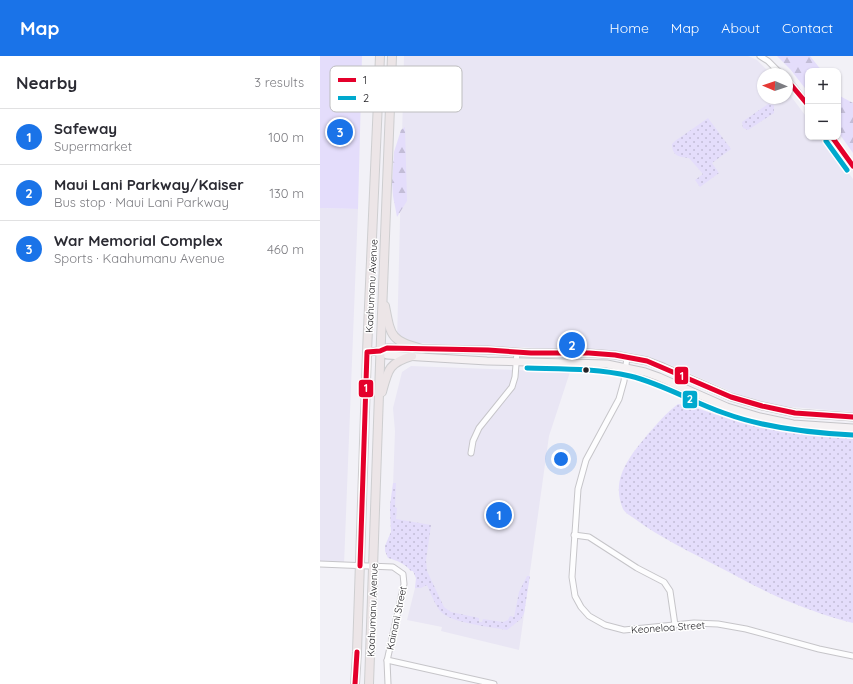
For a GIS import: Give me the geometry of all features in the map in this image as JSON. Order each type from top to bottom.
[{"type":"main road","name":"Kaahumanu Avenue","points":[[380,56],[380,66]]},
{"type":"main road","name":"Kaahumanu Avenue","points":[[392,56],[392,66]]},
{"type":"main road","name":"Kaahumanu Avenue","points":[[355,683],[378,112]]},
{"type":"main road","name":"Kaahumanu Avenue","points":[[369,684],[390,112]]},
{"type":"main road","points":[[383,291],[389,327],[394,337],[402,342],[422,349]]},
{"type":"main road","points":[[367,352],[380,351],[387,348],[597,353],[627,357],[663,367],[731,397],[762,406],[795,413],[853,417]]},
{"type":"main road","points":[[380,351],[387,355],[607,364],[659,377],[727,407],[760,417],[793,424],[853,428]]},
{"type":"main road","points":[[378,406],[387,374],[391,368],[395,363],[412,356]]},
{"type":"main road","points":[[355,683],[365,677],[370,671]]},
{"type":"street","points":[[760,56],[775,68]]},
{"type":"street","points":[[793,86],[807,104]]},
{"type":"street","points":[[834,140],[853,166]]},
{"type":"street","points":[[471,453],[473,441],[479,428],[512,386],[515,377],[517,352]]},
{"type":"street","name":"Keoneloa Street","points":[[627,357],[624,381],[619,399],[586,460],[578,489],[572,577],[575,596],[581,607],[589,616],[605,625],[624,630],[694,624],[725,625],[853,656]]},
{"type":"street","points":[[574,535],[589,536],[637,568],[664,582],[670,591],[675,625]]},
{"type":"street","name":"Kainani Street","points":[[320,564],[393,567],[404,577],[387,660],[388,684]]},
{"type":"street","points":[[387,660],[494,684]]},
{"type":"shaded area","points":[[404,56],[748,56],[757,60],[765,68],[757,68],[757,104],[793,104],[793,99],[805,115],[805,140],[824,140],[853,179],[853,412],[780,406],[750,400],[671,365],[628,352],[397,342],[403,112],[462,112],[462,66],[404,66]]},
{"type":"shaded area","points":[[320,208],[358,209],[344,565],[320,564]]},
{"type":"shaded area","points":[[411,366],[570,372],[549,436],[519,650],[441,631],[442,627],[407,620],[416,584],[416,578],[411,566],[385,546],[391,532],[390,506],[393,486],[395,431],[393,408],[402,372]]},
{"type":"green space","points":[[320,56],[362,56],[362,66],[330,66],[330,112],[361,112],[358,209],[320,208]]},
{"type":"green space","points":[[777,56],[810,56],[820,68],[805,68],[805,88],[793,73],[793,68],[789,68]]},
{"type":"green space","points":[[841,97],[853,103],[853,153],[841,136]]},
{"type":"green space","points":[[768,104],[774,106],[774,113],[748,130],[743,128],[742,122]]},
{"type":"green space","points":[[708,118],[731,149],[712,163],[719,173],[700,187],[695,180],[703,174],[689,158],[677,155],[673,151],[672,144]]},
{"type":"green space","points":[[405,127],[407,201],[397,217],[392,183],[394,152],[401,130]]},
{"type":"green space","points":[[678,404],[691,406],[717,415],[834,436],[853,436],[853,623],[805,608],[763,590],[665,539],[623,509],[619,488],[620,478],[624,468],[648,434]]},
{"type":"green space","points":[[393,483],[396,483],[396,519],[431,525],[426,560],[427,571],[444,607],[451,612],[479,618],[479,622],[482,622],[483,619],[503,622],[508,620],[510,616],[514,617],[519,592],[527,576],[530,576],[524,613],[521,619],[507,630],[462,622],[446,616],[441,612],[427,585],[421,588],[415,588],[416,578],[413,571],[401,563],[388,558],[385,551],[385,546],[391,532],[390,506]]},
{"type":"transit line","name":"1","points":[[793,87],[807,104]]},
{"type":"transit line","name":"1","points":[[834,140],[853,166]]},
{"type":"transit line","name":"2","points":[[826,141],[847,170]]},
{"type":"transit line","name":"1","points":[[360,566],[367,352],[380,351],[387,348],[488,350],[531,353],[589,353],[615,355],[647,361],[731,397],[762,406],[795,413],[853,417]]},
{"type":"transit line","name":"2","points":[[527,368],[591,370],[617,373],[642,379],[666,388],[700,404],[755,422],[787,429],[853,435]]},
{"type":"transit line","name":"1","points":[[355,684],[357,652]]},
{"type":"place","name":"War Memorial Complex","points":[[340,132]]},
{"type":"place","name":"Maui Lani Parkway/Kaiser","points":[[572,345]]},
{"type":"place","name":"Safeway","points":[[499,515]]}]
